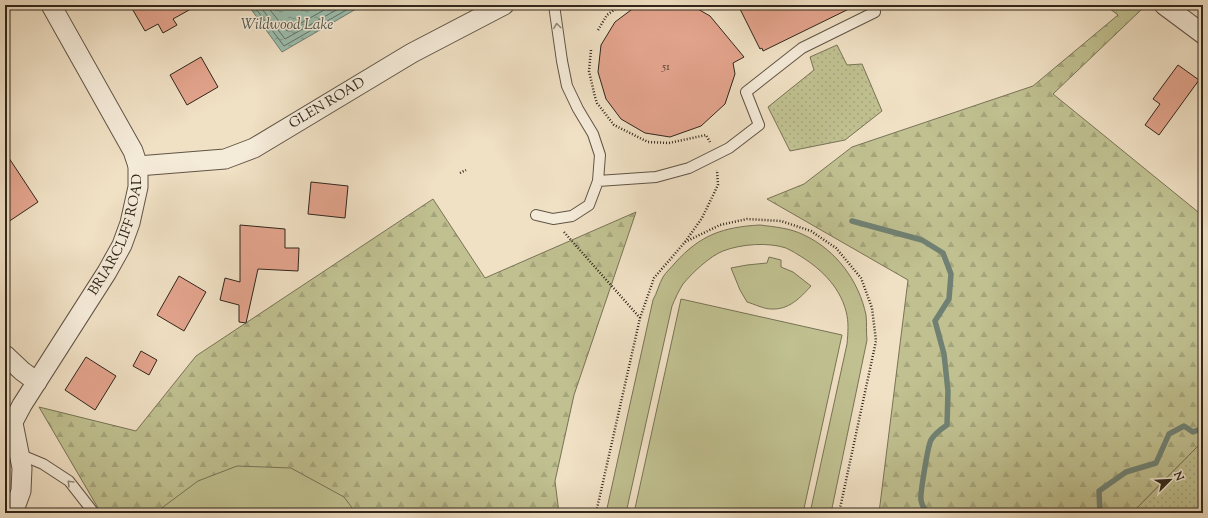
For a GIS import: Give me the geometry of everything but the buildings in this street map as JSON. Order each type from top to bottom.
[{"type":"street","name":"BRIARCLIFF ROAD","points":[[9,430],[22,405],[107,272],[122,245],[130,223],[138,187],[138,166],[133,151],[51,5]]},
{"type":"street","name":"GLEN ROAD","points":[[138,166],[225,159],[254,148],[412,53],[504,5]]},
{"type":"street","points":[[1164,5],[1203,34]]},
{"type":"street","points":[[5,355],[22,371],[37,382]]},
{"type":"street","points":[[9,430],[19,454],[22,468],[21,491],[13,513]]},
{"type":"lane","points":[[536,215],[553,219],[572,216],[589,206],[598,181],[600,155],[593,134],[578,109],[567,86],[554,5]]},
{"type":"lane","points":[[598,181],[656,176],[688,168],[730,148],[759,126],[746,92],[802,48],[875,12]]},
{"type":"lane","points":[[19,454],[43,464],[69,481],[94,513]]},
{"type":"path","points":[[598,30],[607,15],[622,5]]},
{"type":"path","points":[[591,50],[589,71],[595,97],[597,103],[614,125],[648,142],[670,143],[706,135],[711,144]]},
{"type":"path","points":[[596,513],[640,318],[654,278],[685,242],[702,218],[718,185],[717,154]]},
{"type":"path","points":[[460,173],[466,170]]},
{"type":"path","points":[[553,219],[640,318]]},
{"type":"path","points":[[685,242],[720,225],[747,219],[781,221],[811,231],[836,248],[861,278],[872,308],[876,341],[839,513]]},
{"type":"green space","points":[[1105,5],[1137,5],[1142,9],[1053,94],[1203,216],[1203,441],[1132,513],[879,513],[908,280],[767,199],[804,184],[852,147],[1033,86],[1118,15]]},
{"type":"green space","points":[[837,45],[847,65],[862,64],[882,111],[845,140],[790,151],[768,107],[814,70],[810,57]]},
{"type":"green space","points":[[433,199],[485,278],[636,212],[574,395],[555,481],[559,513],[101,513],[39,407],[136,431],[196,356]]},
{"type":"green space","points":[[760,225],[793,231],[816,241],[836,258],[844,268],[852,279],[863,302],[866,315],[867,340],[831,513],[810,513],[847,344],[848,323],[846,311],[843,302],[833,285],[813,265],[786,248],[763,244],[738,247],[718,253],[696,270],[682,286],[672,306],[626,513],[606,513],[653,300],[663,277],[684,253],[703,239],[713,234],[735,228]]},
{"type":"green space","points":[[769,257],[781,260],[781,267],[793,272],[811,286],[798,299],[783,308],[768,309],[747,302],[740,290],[731,268],[767,263]]},
{"type":"green space","points":[[681,299],[842,335],[803,513],[634,513]]},
{"type":"green space","points":[[1203,441],[1203,513],[1132,513]]},
{"type":"green space","points":[[237,466],[291,468],[344,497],[356,513],[155,513],[198,481]]},
{"type":"water","name":"Wildwood Lake","points":[[248,5],[363,5],[282,52]]},
{"type":"waterway","points":[[852,221],[922,240],[943,253],[951,274],[949,299],[935,321],[944,354],[948,391],[947,425],[938,431],[931,440],[928,451],[921,500],[924,508],[929,513]]},
{"type":"waterway","points":[[1100,513],[1099,491],[1126,472],[1156,463],[1169,434],[1184,426],[1193,432],[1203,428]]}]
